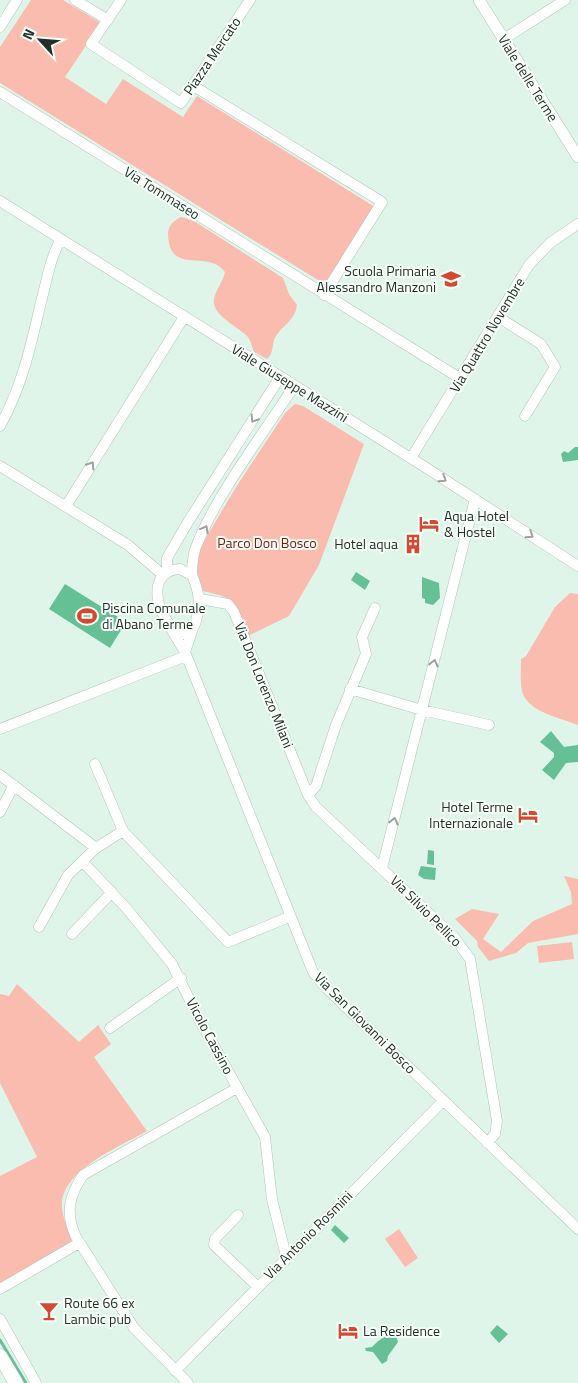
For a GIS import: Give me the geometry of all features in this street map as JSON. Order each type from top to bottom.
[{"type":"main road","points":[[0,1356],[16,1383]]},
{"type":"street","points":[[0,27],[17,0]]},
{"type":"street","points":[[76,0],[108,20]]},
{"type":"street","name":"Piazza Mercato","points":[[121,0],[91,44],[180,103],[250,0]]},
{"type":"street","name":"Viale delle Terme","points":[[479,0],[578,156]]},
{"type":"street","points":[[504,39],[565,0]]},
{"type":"street","points":[[192,86],[382,202],[324,294]]},
{"type":"street","name":"Via Tommaseo","points":[[0,92],[462,378]]},
{"type":"street","name":"Viale Giuseppe Mazzini","points":[[0,201],[280,378],[411,458],[578,566]]},
{"type":"street","name":"Via Quattro Novembre","points":[[411,458],[462,378],[529,266],[550,243],[578,224]]},
{"type":"street","points":[[0,426],[10,408],[24,370],[51,264],[61,239]]},
{"type":"street","points":[[66,506],[184,317]]},
{"type":"street","points":[[498,317],[541,344],[555,368],[525,416]]},
{"type":"street","name":"Via San Giovanni Bosco","points":[[280,378],[167,558],[165,573],[157,592],[159,604],[185,654],[289,917],[313,972],[326,988],[578,1229]]},
{"type":"street","points":[[0,729],[185,654],[200,599],[192,575],[192,564],[198,542],[224,494],[294,386]]},
{"type":"street","points":[[0,466],[128,545],[165,573],[180,569],[192,575]]},
{"type":"street","name":"Via Silvio Pellico","points":[[475,499],[382,868],[454,937],[470,959],[497,1121],[495,1134],[487,1143]]},
{"type":"street","name":"Via Don Lorenzo Milani","points":[[200,599],[228,604],[234,612],[308,795],[328,820],[373,863],[382,868]]},
{"type":"street","points":[[308,795],[316,786],[350,689],[366,654],[362,637],[375,608]]},
{"type":"street","points":[[170,628],[182,634],[187,633],[194,625]]},
{"type":"street","points":[[350,689],[422,710],[489,725]]},
{"type":"street","points":[[94,764],[123,830],[228,942],[289,917]]},
{"type":"street","points":[[0,776],[96,848]]},
{"type":"street","points":[[0,812],[14,785]]},
{"type":"street","points":[[39,928],[68,875],[96,848],[123,830]]},
{"type":"street","name":"Vicolo Cassino","points":[[83,862],[163,950],[180,978],[199,1020],[265,1137],[272,1199],[285,1252],[288,1255]]},
{"type":"street","points":[[72,934],[112,892]]},
{"type":"street","points":[[110,1028],[180,978]]},
{"type":"street","points":[[188,1383],[134,1328],[79,1243],[70,1224],[68,1206],[75,1186],[83,1175],[237,1088]]},
{"type":"street","name":"Via Antonio Rosmini","points":[[175,1371],[442,1100]]},
{"type":"street","points":[[238,1215],[215,1239],[214,1245],[257,1286]]},
{"type":"street","points":[[0,1289],[79,1243]]},
{"type":"street","points":[[0,1319],[36,1383]]},
{"type":"green space","points":[[31,0],[63,0],[101,23],[65,77],[106,104],[123,79],[183,117],[197,96],[375,207],[326,285],[0,83],[0,47]]},
{"type":"green space","points":[[181,217],[194,221],[283,278],[289,294],[297,305],[296,311],[277,335],[267,359],[254,352],[248,337],[226,320],[214,305],[216,292],[225,272],[218,265],[209,262],[182,259],[175,255],[170,247],[168,234],[170,226]]},
{"type":"green space","name":"Parco Don Bosco","points":[[295,404],[303,406],[364,444],[319,565],[289,616],[248,636],[235,604],[224,597],[203,591],[198,578],[196,563],[201,546],[236,487],[285,413]]},
{"type":"green space","points":[[570,593],[578,594],[578,725],[546,713],[530,704],[522,691],[521,683],[521,659],[526,656],[555,607]]},
{"type":"green space","points":[[564,876],[578,879],[578,934],[528,943],[516,953],[489,961],[478,947],[477,941],[455,919],[472,909],[499,914],[483,939],[501,952],[533,921],[572,904],[571,892]]},
{"type":"green space","points":[[572,942],[574,959],[539,963],[537,946]]},
{"type":"green space","points":[[17,984],[79,1042],[98,1025],[111,1044],[94,1057],[147,1131],[94,1161],[71,1182],[64,1194],[62,1207],[72,1241],[0,1284],[0,1176],[37,1157],[0,1083],[0,994],[9,996]]},
{"type":"green space","points":[[399,1229],[418,1258],[405,1267],[385,1239]]},
{"type":"shaded area","points":[[575,447],[578,447],[578,460],[563,462],[561,454],[564,451],[568,453]]},
{"type":"shaded area","points":[[356,572],[370,581],[365,590],[351,580]]},
{"type":"shaded area","points":[[422,577],[439,583],[440,598],[433,605],[425,603],[425,599],[422,598]]},
{"type":"shaded area","name":"Piscina Comunale di Abano Terme","points":[[65,584],[126,622],[110,648],[49,609]]},
{"type":"shaded area","points":[[551,731],[564,747],[578,745],[578,762],[566,763],[554,780],[542,770],[554,757],[554,753],[540,742]]},
{"type":"shaded area","points":[[428,850],[434,851],[434,865],[427,864]]},
{"type":"shaded area","points":[[421,866],[436,868],[435,880],[424,879],[418,875]]},
{"type":"shaded area","points":[[335,1225],[349,1238],[344,1243],[331,1230]]},
{"type":"shaded area","points":[[497,1325],[508,1334],[499,1343],[490,1333]]},
{"type":"shaded area","points":[[389,1334],[396,1336],[398,1342],[388,1356],[387,1361],[382,1364],[373,1352],[366,1351],[365,1348],[372,1347]]},
{"type":"waterway","points":[[0,1340],[26,1383]]},
{"type":"place","name":"Scuola Primaria Alessandro Manzoni","points":[[451,279]]},
{"type":"place","name":"Aqua Hotel & Hostel","points":[[429,524]]},
{"type":"place","name":"Hotel aqua","points":[[413,544]]},
{"type":"place","name":"Piscina Comunale di Abano Terme","points":[[87,616]]},
{"type":"place","name":"Hotel Terme Internazionale","points":[[528,815]]},
{"type":"place","name":"Route 66 ex Lambic pub","points":[[49,1311]]},
{"type":"place","name":"La Residence","points":[[348,1331]]}]
